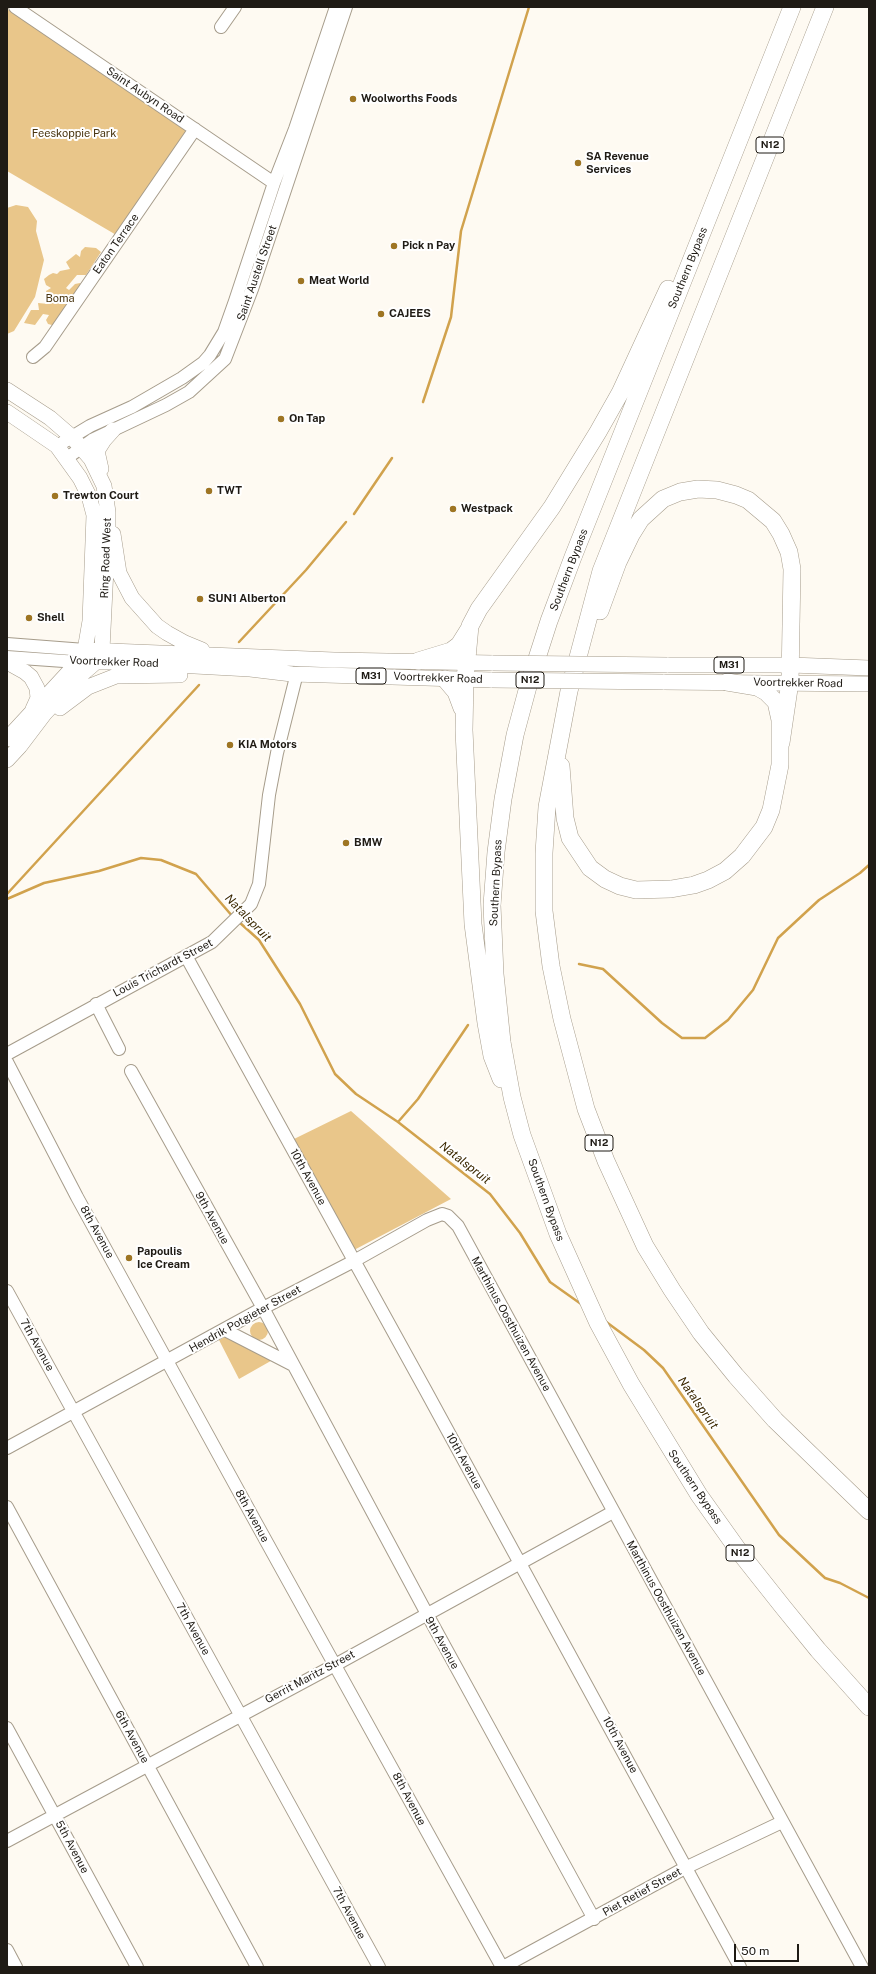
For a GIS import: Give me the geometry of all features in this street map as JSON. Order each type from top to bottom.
[{"type":"highway","name":"Southern Bypass","points":[[792,7],[557,600],[529,682],[514,735],[502,800],[492,905],[495,974],[502,1042],[512,1097],[522,1135],[558,1234],[598,1323],[631,1384],[699,1495],[741,1554],[818,1650],[869,1707]]},
{"type":"highway","name":"N12","points":[[825,7],[601,571],[569,691],[547,807],[544,853],[544,911],[551,966],[562,1019],[586,1109],[606,1161],[646,1246],[672,1290],[701,1333],[736,1376],[775,1420],[869,1511]]},
{"type":"highway","points":[[418,661],[451,651],[459,645],[478,609],[552,506],[616,399],[690,241],[734,152]]},
{"type":"highway","points":[[569,691],[618,562],[641,519],[663,499],[680,492],[698,489],[717,490],[748,500],[773,521],[789,552],[792,570],[791,665],[781,743]]},
{"type":"highway","points":[[470,626],[465,680],[465,716],[473,924],[479,980],[492,1056],[522,1135]]},
{"type":"highway","points":[[445,679],[459,696],[465,716]]},
{"type":"highway","points":[[559,742],[565,818],[570,838],[579,854],[590,868],[605,879],[620,886],[636,890],[653,891],[694,885],[708,880],[725,871],[742,856],[756,840],[771,810],[780,765],[780,720],[776,702],[766,692],[757,687],[727,682]]},
{"type":"main road","name":"Ring Road West","points":[[7,390],[50,418],[77,442],[91,459],[104,486],[108,512],[99,656]]},
{"type":"main road","name":"Ring Road West","points":[[7,412],[57,446],[74,466],[86,490],[94,515],[90,621],[82,656]]},
{"type":"main road","points":[[104,486],[97,451],[113,430]]},
{"type":"main road","points":[[108,512],[120,573],[132,598],[157,626],[167,633],[185,643],[213,654]]},
{"type":"main road","name":"Voortrekker Road","points":[[82,656],[213,654],[264,658],[493,663],[791,665],[869,668]]},
{"type":"main road","points":[[28,717],[82,656]]},
{"type":"main road","points":[[13,742],[45,713],[99,656]]},
{"type":"main road","name":"Voortrekker Road","points":[[99,656],[194,670],[250,669],[294,673],[465,680],[790,682],[869,684]]},
{"type":"main road","points":[[7,662],[31,677],[37,688],[38,698],[36,705],[13,742],[7,760]]},
{"type":"main road","points":[[13,742],[76,695],[103,680],[130,675],[194,670],[235,675],[294,673]]},
{"type":"street","name":"Saint Aubyn Road","points":[[16,7],[274,183]]},
{"type":"street","points":[[222,27],[235,7]]},
{"type":"street","name":"Saint Austell Street","points":[[67,458],[77,442],[90,426],[132,407],[182,378],[210,355],[224,332],[236,301],[274,183],[295,129],[338,7]]},
{"type":"street","name":"Saint Austell Street","points":[[57,446],[92,440],[166,405],[189,392],[225,359],[252,289],[338,7]]},
{"type":"street","name":"Eaton Terrace","points":[[33,357],[45,347],[195,129]]},
{"type":"street","name":"Voortrekker Road","points":[[7,644],[82,656]]},
{"type":"street","name":"Voortrekker Road","points":[[7,657],[82,656]]},
{"type":"street","name":"Louis Trichardt Street","points":[[7,1054],[96,1004],[204,947],[220,936],[251,904],[259,884],[269,795],[294,673]]},
{"type":"street","name":"10th Avenue","points":[[186,956],[520,1563],[740,1967]]},
{"type":"street","points":[[96,1004],[119,1049]]},
{"type":"street","name":"8th Avenue","points":[[7,1062],[77,1197],[503,1967]]},
{"type":"street","name":"9th Avenue","points":[[131,1071],[263,1308],[426,1614],[594,1919]]},
{"type":"street","name":"Hendrik Potgieter Street","points":[[7,1448],[263,1308],[354,1261],[427,1220],[442,1214],[453,1220],[470,1249]]},
{"type":"street","name":"Marthinus Oosthuizen Avenue","points":[[470,1249],[862,1967]]},
{"type":"street","name":"7th Avenue","points":[[7,1291],[75,1411],[379,1967]]},
{"type":"street","points":[[259,1348],[268,1342],[274,1329]]},
{"type":"street","points":[[224,1330],[293,1365]]},
{"type":"street","name":"6th Avenue","points":[[7,1507],[257,1967]]},
{"type":"street","name":"Gerrit Maritz Street","points":[[7,1841],[240,1714],[335,1665],[613,1512]]},
{"type":"street","name":"5th Avenue","points":[[7,1728],[137,1967]]},
{"type":"street","name":"Piet Retief Street","points":[[503,1967],[594,1919],[685,1868],[782,1822]]},
{"type":"street","points":[[7,1950],[16,1967]]},
{"type":"green space","name":"Feeskoppie Park","points":[[7,9],[189,130],[118,236],[7,171]]},
{"type":"green space","points":[[16,205],[28,207],[37,221],[36,231],[44,260],[35,297],[14,331],[7,334],[7,208]]},
{"type":"green space","name":"Boma","points":[[85,247],[96,248],[101,252],[86,275],[77,275],[66,288],[69,290],[75,284],[80,283],[82,287],[56,326],[48,324],[46,320],[49,315],[43,314],[35,325],[24,323],[31,310],[39,310],[38,303],[49,304],[46,291],[51,288],[46,285],[44,279],[53,273],[57,274],[60,271],[70,269],[66,262],[76,254],[80,257],[81,251]]},
{"type":"green space","points":[[351,1111],[451,1199],[354,1250],[294,1139]]},
{"type":"green space","points":[[259,1322],[265,1325],[268,1331],[265,1337],[259,1340],[253,1337],[250,1331],[253,1325]]},
{"type":"green space","points":[[229,1335],[276,1358],[239,1379],[219,1340]]},
{"type":"waterway","points":[[423,402],[451,317],[461,231],[529,7]]},
{"type":"waterway","points":[[354,514],[392,458]]},
{"type":"waterway","points":[[239,642],[306,570],[346,522]]},
{"type":"waterway","points":[[7,894],[199,685]]},
{"type":"waterway","name":"Natalspruit","points":[[7,899],[44,883],[99,871],[141,858],[161,860],[196,874],[233,917]]},
{"type":"waterway","points":[[579,964],[603,969],[662,1023],[682,1038],[705,1038],[728,1020],[753,990],[778,938],[819,900],[860,873],[869,865]]},
{"type":"waterway","name":"Natalspruit","points":[[239,922],[259,940],[300,1004],[335,1074],[356,1094],[398,1122],[490,1194],[520,1233],[550,1282],[581,1304]]},
{"type":"waterway","points":[[398,1122],[418,1099],[468,1025]]},
{"type":"waterway","name":"Natalspruit","points":[[605,1321],[644,1350],[663,1368],[779,1535],[825,1578],[840,1583],[869,1598]]},
{"type":"place","name":"Woolworths Foods","points":[[353,99]]},
{"type":"place","name":"SA Revenue Services","points":[[578,163]]},
{"type":"place","name":"Pick n Pay","points":[[394,246]]},
{"type":"place","name":"Meat World","points":[[301,281]]},
{"type":"place","name":"CAJEES","points":[[381,314]]},
{"type":"place","name":"On Tap","points":[[281,419]]},
{"type":"place","name":"TWT","points":[[209,491]]},
{"type":"place","name":"Trewton Court","points":[[55,496]]},
{"type":"place","name":"Westpack","points":[[453,509]]},
{"type":"place","name":"SUN1 Alberton","points":[[200,599]]},
{"type":"place","name":"Shell","points":[[29,618]]},
{"type":"place","name":"KIA Motors","points":[[230,745]]},
{"type":"place","name":"BMW","points":[[346,843]]},
{"type":"place","name":"Papoulis Ice Cream","points":[[129,1258]]}]
